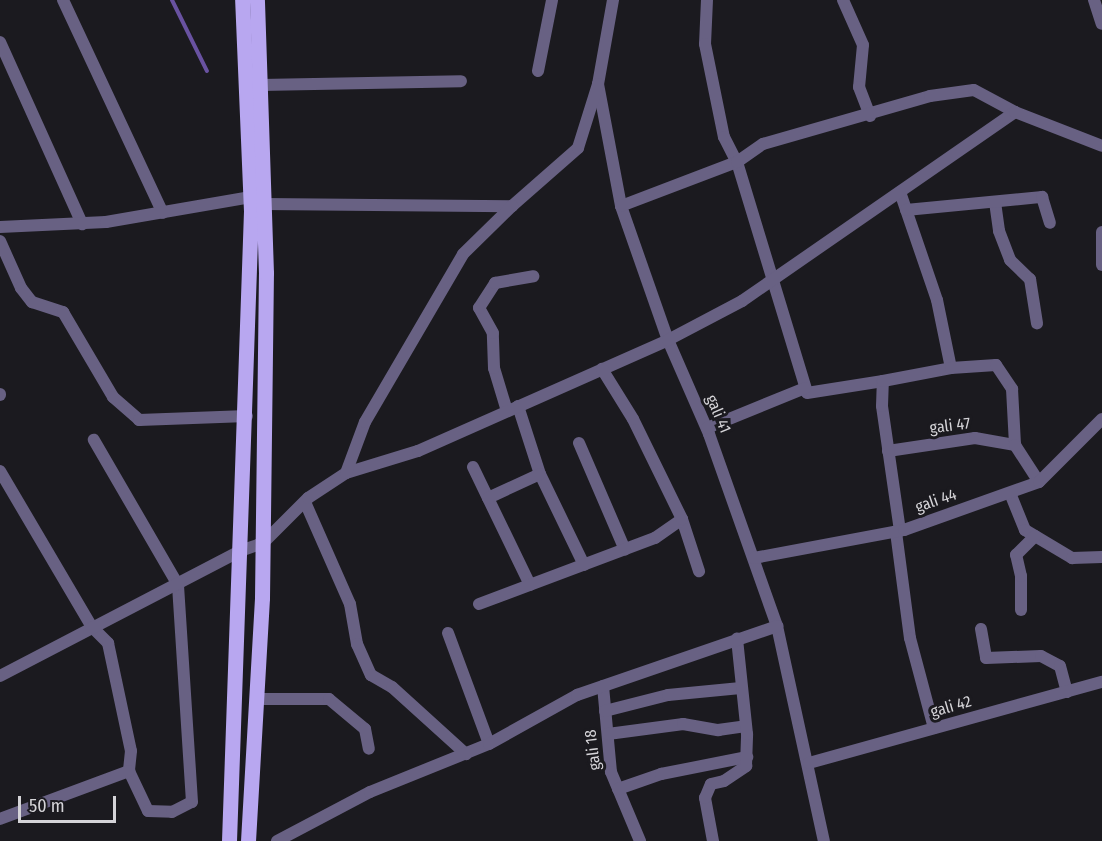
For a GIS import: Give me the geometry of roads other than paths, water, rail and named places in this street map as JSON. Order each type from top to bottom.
[{"type":"main road","points":[[242,0],[258,201],[263,543],[248,841]]},
{"type":"main road","points":[[229,841],[240,551],[258,201],[261,85],[256,0]]},
{"type":"street","points":[[63,0],[163,213]]},
{"type":"street","points":[[538,71],[552,0]]},
{"type":"street","name":"gali 41","points":[[613,0],[598,84],[621,206],[668,340],[707,428],[777,626],[809,763],[824,841]]},
{"type":"street","points":[[707,0],[705,44],[724,137],[737,162],[807,393],[951,368],[996,364],[1012,389],[1015,445],[1039,482]]},
{"type":"street","points":[[843,0],[863,45],[859,87],[870,116]]},
{"type":"street","points":[[1094,0],[1102,24]]},
{"type":"street","points":[[0,42],[82,224]]},
{"type":"street","points":[[261,85],[461,81]]},
{"type":"street","points":[[346,473],[365,422],[463,254],[512,206],[578,148],[598,84]]},
{"type":"street","points":[[621,206],[737,162],[763,144],[870,116],[930,96],[974,90],[1016,112],[1102,146]]},
{"type":"street","points":[[0,676],[240,551],[263,543],[304,502],[346,473],[418,451],[668,340],[742,301],[1016,112]]},
{"type":"street","points":[[900,192],[937,300],[951,368]]},
{"type":"street","points":[[906,210],[1042,197],[1050,223]]},
{"type":"street","points":[[0,227],[82,224],[258,201],[512,206]]},
{"type":"street","points":[[995,202],[999,231],[1010,260],[1030,279],[1037,323]]},
{"type":"street","points":[[1102,232],[1102,265]]},
{"type":"street","points":[[0,241],[21,288],[32,302],[63,312],[113,397],[139,420],[247,416]]},
{"type":"street","points":[[533,276],[495,283],[479,308],[493,333],[494,368],[540,474],[584,565]]},
{"type":"street","points":[[602,369],[633,419],[682,519],[699,572]]},
{"type":"street","points":[[883,381],[888,451],[910,638],[934,728]]},
{"type":"street","points":[[707,428],[805,388]]},
{"type":"street","name":"gali 44","points":[[754,558],[898,531],[1039,482],[1102,419]]},
{"type":"street","name":"gali 47","points":[[888,451],[975,438],[1015,445]]},
{"type":"street","points":[[2,479],[92,627],[108,643],[131,751],[129,771],[148,811],[172,812],[192,802],[178,585],[94,440]]},
{"type":"street","points":[[579,443],[625,550]]},
{"type":"street","points":[[473,466],[530,585]]},
{"type":"street","points":[[488,498],[540,474]]},
{"type":"street","points":[[1010,493],[1025,530],[1072,558],[1102,558]]},
{"type":"street","points":[[304,502],[350,604],[357,644],[371,675],[392,687],[466,754]]},
{"type":"street","points":[[479,604],[655,538],[682,519]]},
{"type":"street","points":[[1021,610],[1021,576],[1016,555],[1035,536]]},
{"type":"street","points":[[277,841],[370,792],[489,744],[577,695],[777,626]]},
{"type":"street","points":[[981,629],[986,658],[1041,656],[1060,666],[1067,692]]},
{"type":"street","points":[[448,633],[489,744]]},
{"type":"street","points":[[713,841],[705,798],[711,784],[724,781],[746,766],[746,726],[737,639]]},
{"type":"street","name":"gali 42","points":[[809,763],[1102,682]]},
{"type":"street","name":"gali 18","points":[[603,686],[611,772],[640,841]]},
{"type":"street","points":[[605,711],[668,695],[741,688]]},
{"type":"street","points":[[256,699],[329,699],[364,729],[369,749]]},
{"type":"street","points":[[608,734],[683,724],[718,730],[746,726]]},
{"type":"street","points":[[618,789],[718,760],[747,757]]},
{"type":"street","points":[[0,819],[129,771]]},
{"type":"waterway","points":[[172,0],[207,71]]}]
